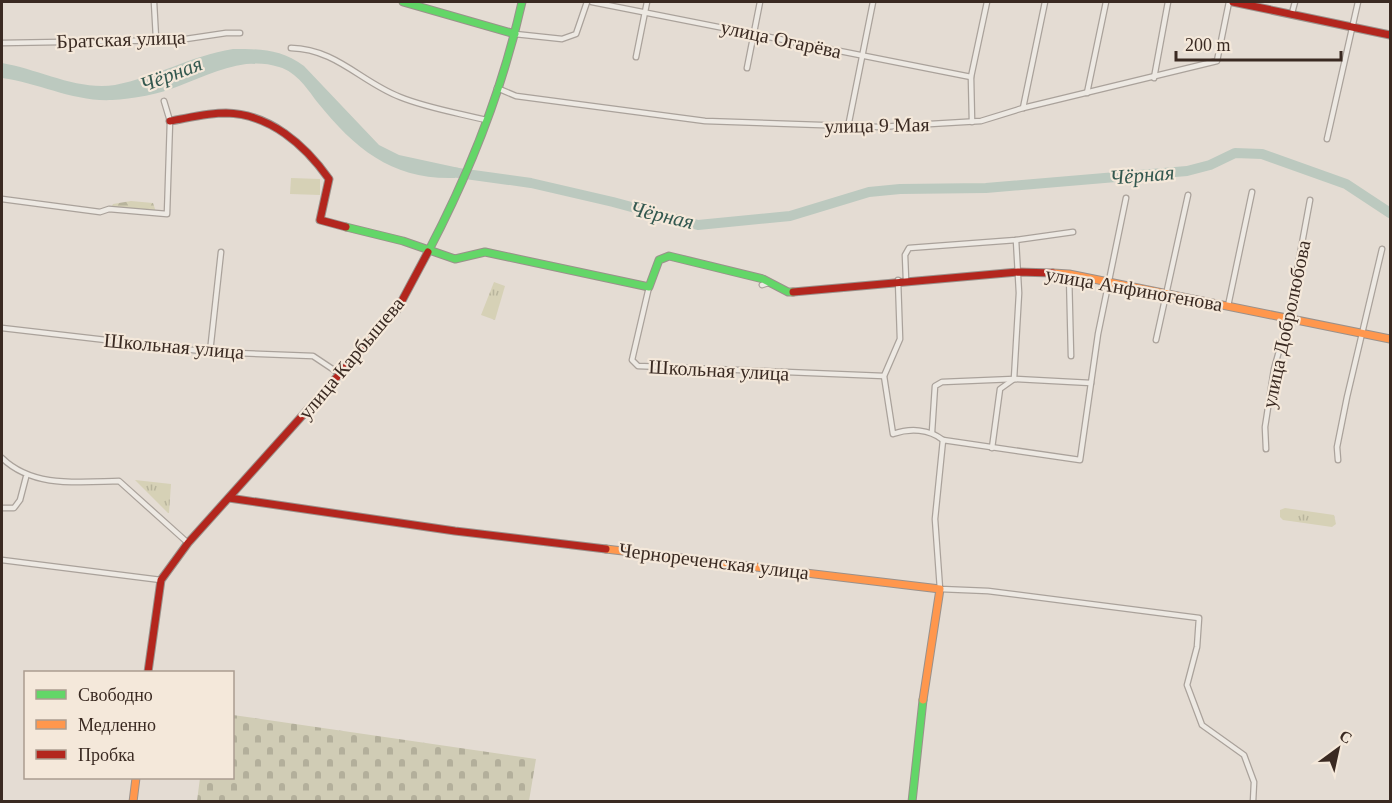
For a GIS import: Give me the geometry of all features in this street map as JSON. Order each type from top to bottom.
[{"type":"main road","points":[[403,2],[515,33]]},
{"type":"main road","name":"улица Карбышева","points":[[161,580],[188,543],[397,310],[430,249],[477,147],[515,33],[522,2]]},
{"type":"main road","points":[[1231,2],[1390,35]]},
{"type":"main road","points":[[170,121],[234,113],[269,123],[288,136],[321,166],[329,179],[320,220],[430,249],[455,259],[485,252],[502,254],[649,287]]},
{"type":"main road","name":"улица Анфиногенова","points":[[649,287],[658,260],[666,256],[763,279],[765,284],[782,290],[795,291],[898,280],[1018,272],[1069,274],[1108,280],[1390,339]]},
{"type":"main road","name":"Чернореченская улица","points":[[229,498],[464,532],[940,589]]},
{"type":"main road","points":[[148,671],[161,580]]},
{"type":"main road","points":[[912,801],[929,651],[940,589]]},
{"type":"main road","points":[[133,801],[136,779]]},
{"type":"street","points":[[154,2],[156,38]]},
{"type":"street","points":[[515,33],[562,39],[576,34],[587,2]]},
{"type":"street","name":"улица Огарёва","points":[[592,2],[971,77]]},
{"type":"street","points":[[636,57],[647,2]]},
{"type":"street","points":[[747,68],[752,32],[760,2]]},
{"type":"street","points":[[848,127],[873,2]]},
{"type":"street","points":[[972,122],[971,77],[987,2]]},
{"type":"street","points":[[1023,108],[1045,2]]},
{"type":"street","points":[[1087,93],[1106,2]]},
{"type":"street","points":[[1154,78],[1168,2]]},
{"type":"street","name":"улица 9 Мая","points":[[497,88],[530,98],[705,121],[848,127],[972,122],[1217,61],[1231,2]]},
{"type":"street","points":[[1292,13],[1295,2]]},
{"type":"street","points":[[1328,140],[1358,2]]},
{"type":"street","name":"Братская улица","points":[[2,43],[156,38],[179,40],[240,33]]},
{"type":"street","points":[[291,48],[311,49],[340,62],[400,97],[487,121]]},
{"type":"street","points":[[2,199],[100,212],[104,209],[167,214],[170,121],[164,101]]},
{"type":"street","points":[[1228,306],[1252,192]]},
{"type":"street","points":[[1156,340],[1168,294],[1188,195]]},
{"type":"street","points":[[898,280],[900,339],[884,376],[893,434],[905,430],[932,432],[943,440],[1080,460],[1108,280],[1126,198]]},
{"type":"street","name":"улица Добролюбова","points":[[1266,449],[1265,427],[1274,369],[1288,319],[1311,200]]},
{"type":"street","points":[[906,280],[905,255],[909,248],[1016,240],[1073,232]]},
{"type":"street","points":[[1014,379],[1018,272],[1016,240]]},
{"type":"street","points":[[1338,460],[1338,447],[1361,333],[1382,249]]},
{"type":"street","points":[[210,352],[221,252]]},
{"type":"street","points":[[1069,274],[1071,356]]},
{"type":"street","name":"Школьная улица","points":[[649,287],[632,360],[638,366],[884,376]]},
{"type":"street","name":"Школьная улица","points":[[2,328],[210,352],[313,356],[340,375]]},
{"type":"street","points":[[932,432],[935,386],[942,382],[1014,379],[1091,382]]},
{"type":"street","points":[[992,448],[1000,389],[1014,379]]},
{"type":"street","points":[[987,381],[1000,389]]},
{"type":"street","points":[[940,589],[935,519],[943,440]]},
{"type":"street","points":[[2,458],[26,477],[70,483],[119,481],[188,543]]},
{"type":"street","points":[[2,508],[14,508],[19,503],[26,477]]},
{"type":"street","points":[[2,560],[161,580]]},
{"type":"street","name":"Чернореченская улица","points":[[940,589],[988,591],[1199,618],[1197,648],[1187,685],[1202,725],[1244,755],[1254,782],[1253,801]]},
{"type":"green space","points":[[291,178],[320,179],[320,195],[290,194]]},
{"type":"green space","points":[[131,201],[153,203],[156,212],[153,215],[110,210],[113,204]]},
{"type":"green space","points":[[494,282],[505,286],[495,320],[481,315]]},
{"type":"green space","points":[[135,480],[171,484],[169,513],[168,513]]},
{"type":"green space","points":[[1285,508],[1334,515],[1336,524],[1332,527],[1283,520],[1280,517],[1280,510]]},
{"type":"green space","points":[[234,715],[536,759],[529,801],[197,801],[200,779],[234,779]]},
{"type":"water","points":[[233,49],[270,51],[295,60],[304,66],[379,145],[399,155],[459,168],[455,178],[413,174],[394,168],[378,159],[362,148],[332,120],[297,77],[285,69],[266,64],[240,65],[171,89],[112,100],[84,98],[2,78],[2,63],[87,85],[115,85],[145,77],[202,56]]},
{"type":"waterway","name":"Чёрная","points":[[444,171],[531,183],[698,225],[790,216],[869,192],[900,189],[986,188],[1187,171],[1210,165],[1235,153],[1262,154],[1346,184],[1390,213]]},
{"type":"traffic: fast","points":[[403,2],[515,34]]},
{"type":"traffic: fast","points":[[428,252],[471,161],[483,130],[505,66],[522,2]]},
{"type":"traffic: fast","points":[[346,227],[403,241],[455,259],[485,252],[649,287],[659,260],[669,256],[763,279],[788,292],[793,292]]},
{"type":"traffic: fast","points":[[912,802],[923,700]]},
{"type":"traffic: slow","points":[[1053,273],[1069,274],[1390,339]]},
{"type":"traffic: slow","points":[[606,549],[940,589],[923,700]]},
{"type":"traffic: slow","points":[[133,802],[136,779]]},
{"type":"traffic: jam","points":[[1233,2],[1390,35]]},
{"type":"traffic: jam","points":[[170,121],[226,113],[242,115],[272,125],[309,154],[329,179],[320,220],[346,227]]},
{"type":"traffic: jam","points":[[148,671],[161,580],[188,543],[397,310],[428,252]]},
{"type":"traffic: jam","points":[[793,292],[1018,272],[1053,273]]},
{"type":"traffic: jam","points":[[229,498],[455,531],[606,549]]}]
